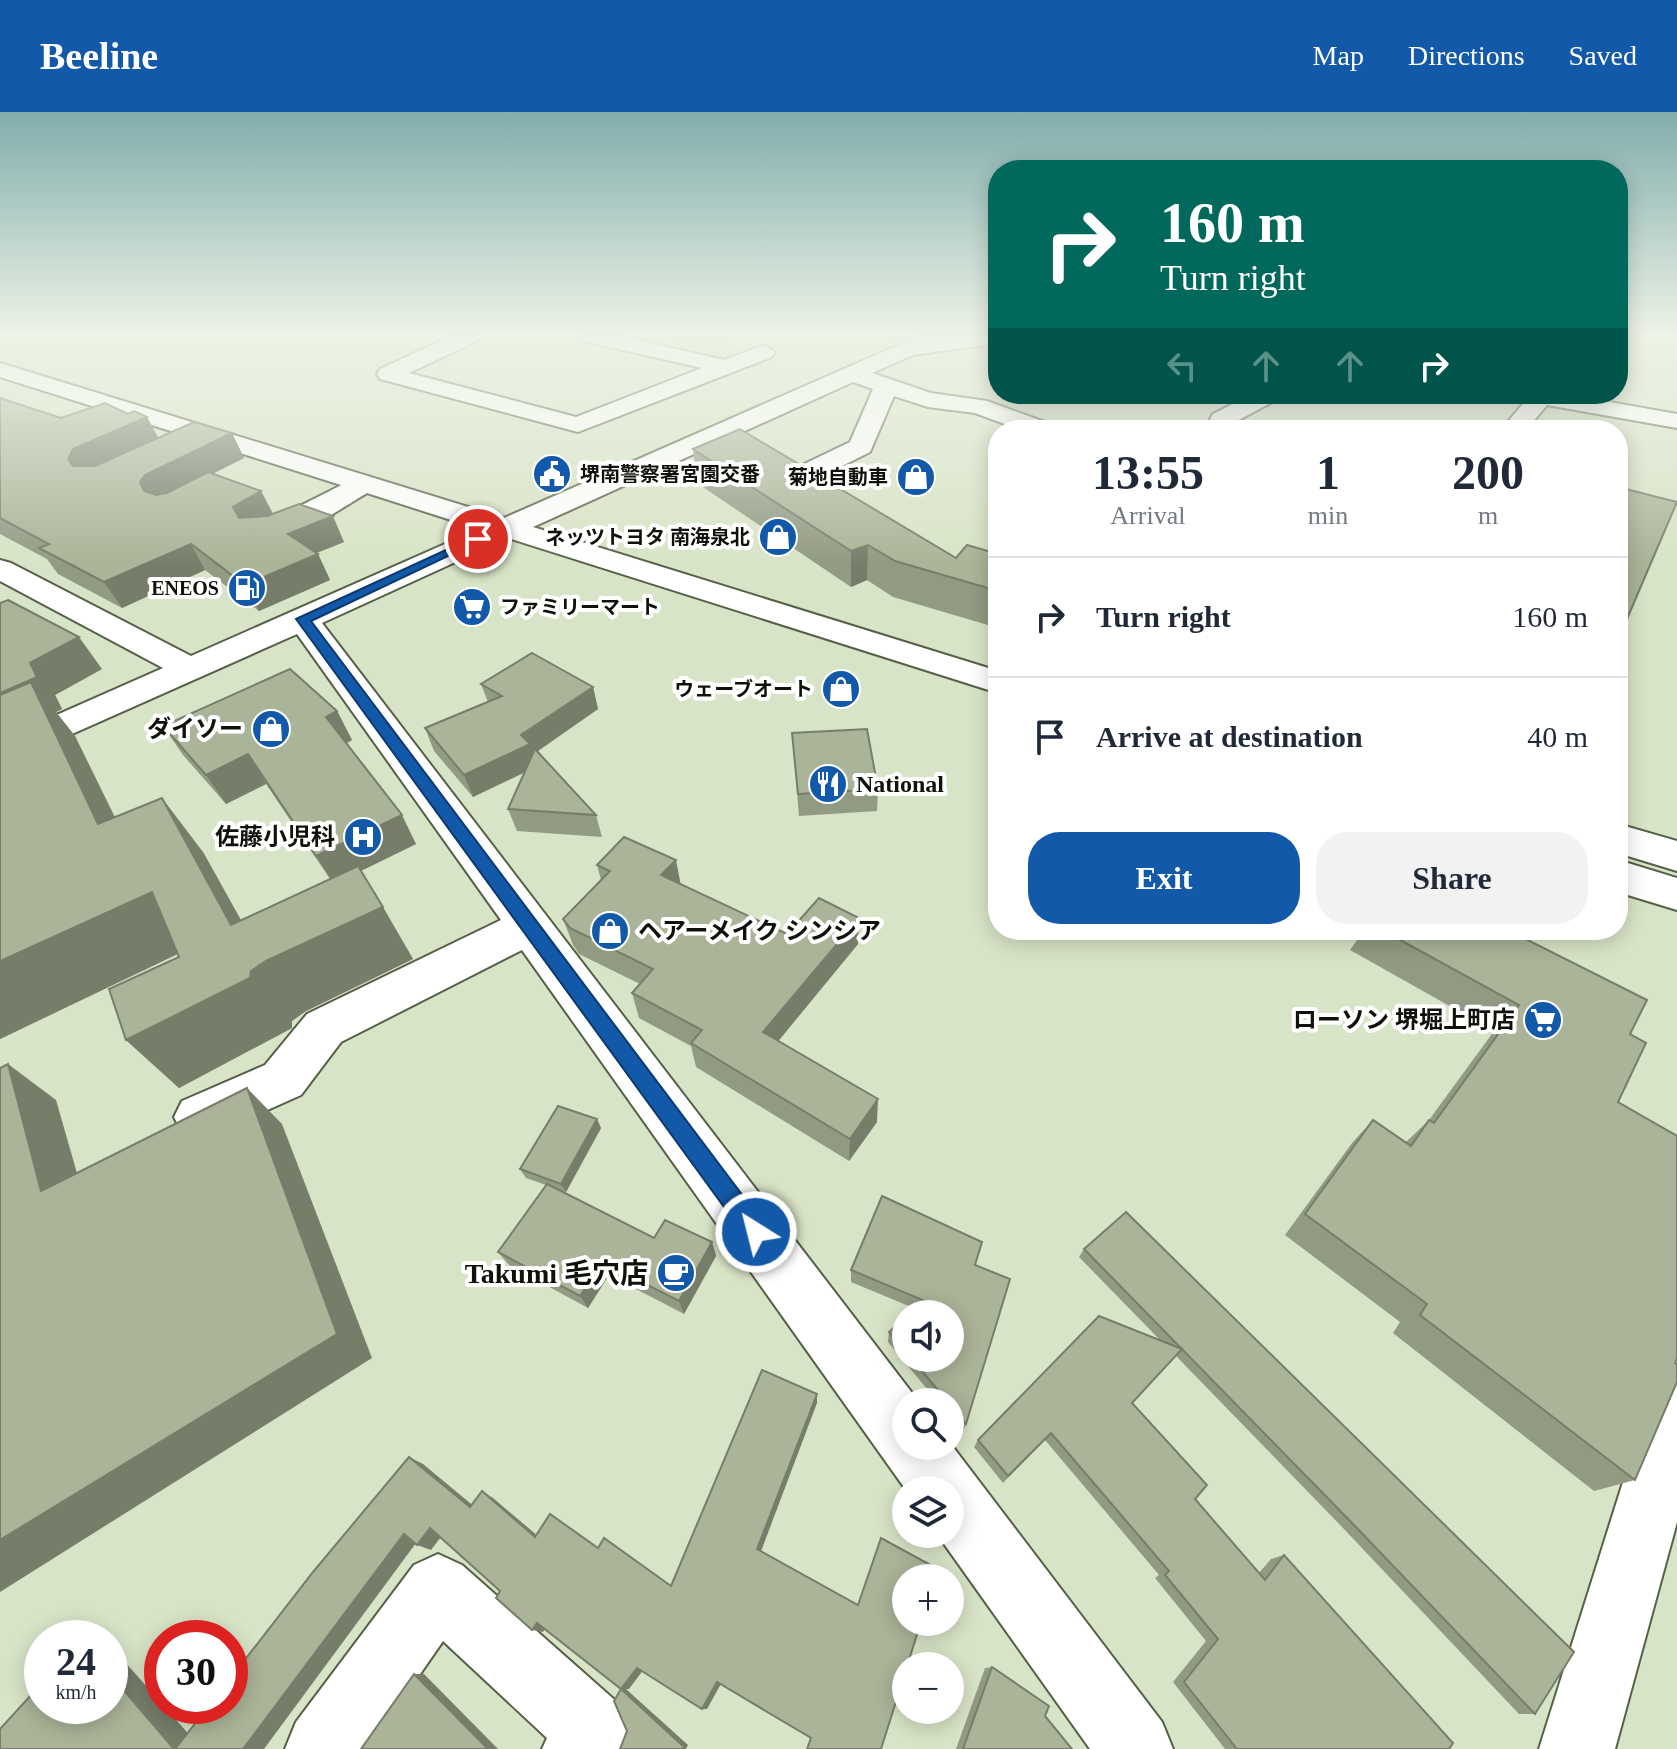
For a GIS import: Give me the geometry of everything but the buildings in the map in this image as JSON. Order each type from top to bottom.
[{"type":"street","points":[[135,412],[988,679]]},
{"type":"street","points":[[202,412],[924,629]]},
{"type":"street","points":[[531,412],[578,425],[610,412]]},
{"type":"street","points":[[0,754],[765,412]]},
{"type":"street","points":[[807,473],[861,447],[875,412]]},
{"type":"street","points":[[996,412],[1017,420]]},
{"type":"street","points":[[1222,419],[1235,412]]},
{"type":"street","points":[[1628,412],[1677,421]]},
{"type":"street","points":[[171,449],[204,434]]},
{"type":"street","points":[[241,473],[273,457]]},
{"type":"street","points":[[262,535],[301,519],[364,484]]},
{"type":"street","points":[[0,569],[190,669]]},
{"type":"street","points":[[303,619],[892,1418]]},
{"type":"street","points":[[1628,841],[1677,856]]},
{"type":"street","points":[[1628,879],[1677,894]]},
{"type":"street","points":[[200,1117],[283,1080],[324,1028],[531,925]]},
{"type":"street","points":[[1577,1749],[1677,1409]]},
{"type":"street","points":[[964,1516],[1135,1749]]},
{"type":"street","points":[[323,1749],[438,1589],[592,1729],[580,1749]]},
{"type":"place","name":"堺南警察署宮園交番","points":[[552,474]]},
{"type":"place","name":"菊地自動車","points":[[916,477]]},
{"type":"place","name":"ネッツトヨタ 南海泉北","points":[[778,537]]},
{"type":"place","name":"ENEOS","points":[[247,588]]},
{"type":"place","name":"ファミリーマート","points":[[472,607]]},
{"type":"place","name":"ウェーブオート","points":[[841,689]]},
{"type":"place","name":"ダイソー","points":[[271,729]]},
{"type":"place","name":"National","points":[[828,784]]},
{"type":"place","name":"佐藤小児科","points":[[363,837]]},
{"type":"place","name":"ヘアーメイク シンシア","points":[[610,931]]},
{"type":"place","name":"ローソン 堺堀上町店","points":[[1543,1020]]},
{"type":"place","name":"Takumi 毛穴店","points":[[676,1273]]},
{"type":"route","points":[[478,539],[303,619],[756,1232]]}]
